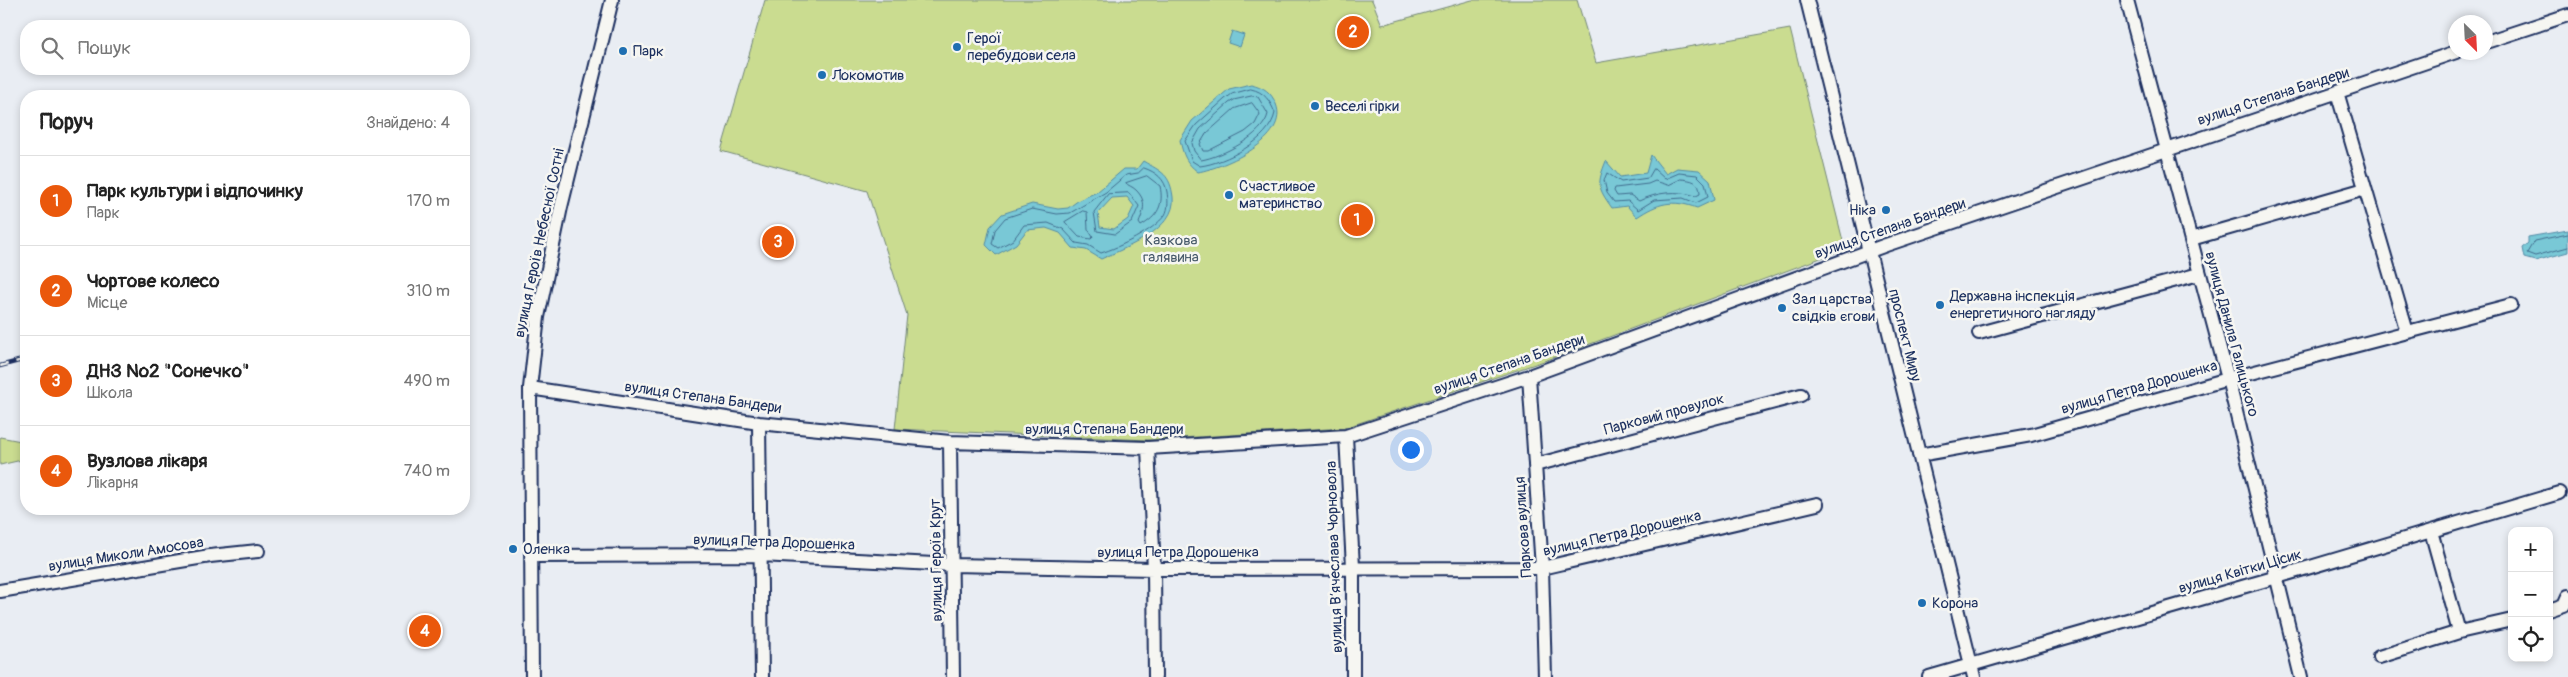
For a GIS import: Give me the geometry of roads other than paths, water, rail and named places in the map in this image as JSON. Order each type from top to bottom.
[{"type":"street","name":"вулиця Героїв Небесної Сотні","points":[[532,677],[533,556],[530,388],[538,317],[560,207],[612,0]]},
{"type":"street","name":"проспект Миру","points":[[1807,0],[1972,671]]},
{"type":"street","name":"вулиця Данила Галицького","points":[[2127,0],[2168,148],[2199,274],[2228,379],[2301,677]]},
{"type":"street","points":[[2493,40],[2568,15]]},
{"type":"street","name":"вулиця Степана Бандери","points":[[530,388],[759,422],[950,442],[1148,448],[1346,436],[1529,376],[1868,252],[2168,148],[2448,55]]},
{"type":"street","points":[[2337,92],[2407,332]]},
{"type":"street","points":[[2191,239],[2365,189]]},
{"type":"street","points":[[1979,332],[2199,274]]},
{"type":"street","name":"вулиця Петра Дорошенка","points":[[1919,455],[2031,435],[2228,379],[2511,305]]},
{"type":"street","name":"Паркова вулиця","points":[[1529,376],[1542,568],[1545,677]]},
{"type":"street","name":"Парковий провулок","points":[[1535,465],[1801,395]]},
{"type":"street","points":[[759,422],[762,677]]},
{"type":"street","name":"вулиця Вʼячеслава Чорновола","points":[[1346,436],[1353,567],[1353,677]]},
{"type":"street","name":"вулиця Героїв Крут","points":[[950,442],[953,677]]},
{"type":"street","points":[[1148,448],[1154,569],[1155,677]]},
{"type":"street","name":"вулиця Квітки Цісик","points":[[1929,677],[1972,671],[2559,493]]},
{"type":"street","name":"вулиця Петра Дорошенка","points":[[533,556],[761,555],[953,565],[1154,569],[1542,568],[1817,504]]},
{"type":"street","points":[[2431,531],[2459,632]]},
{"type":"street","name":"вулиця Миколи Амосова","points":[[0,591],[210,556],[258,551]]},
{"type":"street","points":[[2553,609],[2564,606],[2568,596]]},
{"type":"street","points":[[2379,658],[2459,632],[2508,621]]},
{"type":"water","points":[[1232,31],[1244,35],[1240,47],[1228,43]]},
{"type":"water","points":[[1251,84],[1260,87],[1272,96],[1276,104],[1278,117],[1274,129],[1265,140],[1238,158],[1198,172],[1186,158],[1180,140],[1192,121],[1229,89]]},
{"type":"water","points":[[1651,155],[1666,174],[1677,168],[1699,170],[1710,180],[1714,200],[1697,208],[1673,203],[1666,204],[1652,208],[1637,217],[1627,206],[1612,208],[1603,195],[1600,185],[1606,161],[1620,177],[1646,173]]},
{"type":"water","points":[[1143,161],[1164,174],[1170,183],[1173,197],[1172,208],[1167,219],[1148,236],[1135,243],[1101,259],[1086,250],[1073,248],[1060,233],[1046,228],[1027,230],[1016,244],[996,255],[986,245],[990,227],[1002,214],[1032,204],[1058,209],[1068,208],[1079,200],[1097,192],[1124,169],[1137,169]],"holes":[[[1127,197],[1134,206],[1128,219],[1114,229],[1100,227],[1098,213],[1112,198]]]},
{"type":"water","points":[[2568,230],[2568,252],[2535,261],[2524,258],[2522,248],[2528,243],[2528,237]]},
{"type":"railway","points":[[0,366],[20,361]]},
{"type":"place","name":"Чортове колесо","points":[[1353,32]]},
{"type":"place","name":"Герої перебудови села","points":[[957,47]]},
{"type":"place","name":"Парк","points":[[623,51]]},
{"type":"place","name":"Локомотив","points":[[822,75]]},
{"type":"place","name":"Веселі гірки","points":[[1315,106]]},
{"type":"place","name":"Счастливое материнство","points":[[1229,195]]},
{"type":"place","name":"Ніка","points":[[1886,210]]},
{"type":"place","name":"Парк культури і відпочинку","points":[[1357,220]]},
{"type":"place","name":"ДНЗ №2 \"Сонечко\"","points":[[778,242]]},
{"type":"place","name":"Державна інспекція енергетичного нагляду","points":[[1940,305]]},
{"type":"place","name":"Зал царства свідків єгови","points":[[1782,308]]},
{"type":"place","name":"Оленка","points":[[513,549]]},
{"type":"place","name":"Корона","points":[[1922,603]]},
{"type":"place","name":"Вузлова лікаря","points":[[425,631]]},
{"type":"park label","name":"Казкова галявина","points":[[1171,248]]}]
